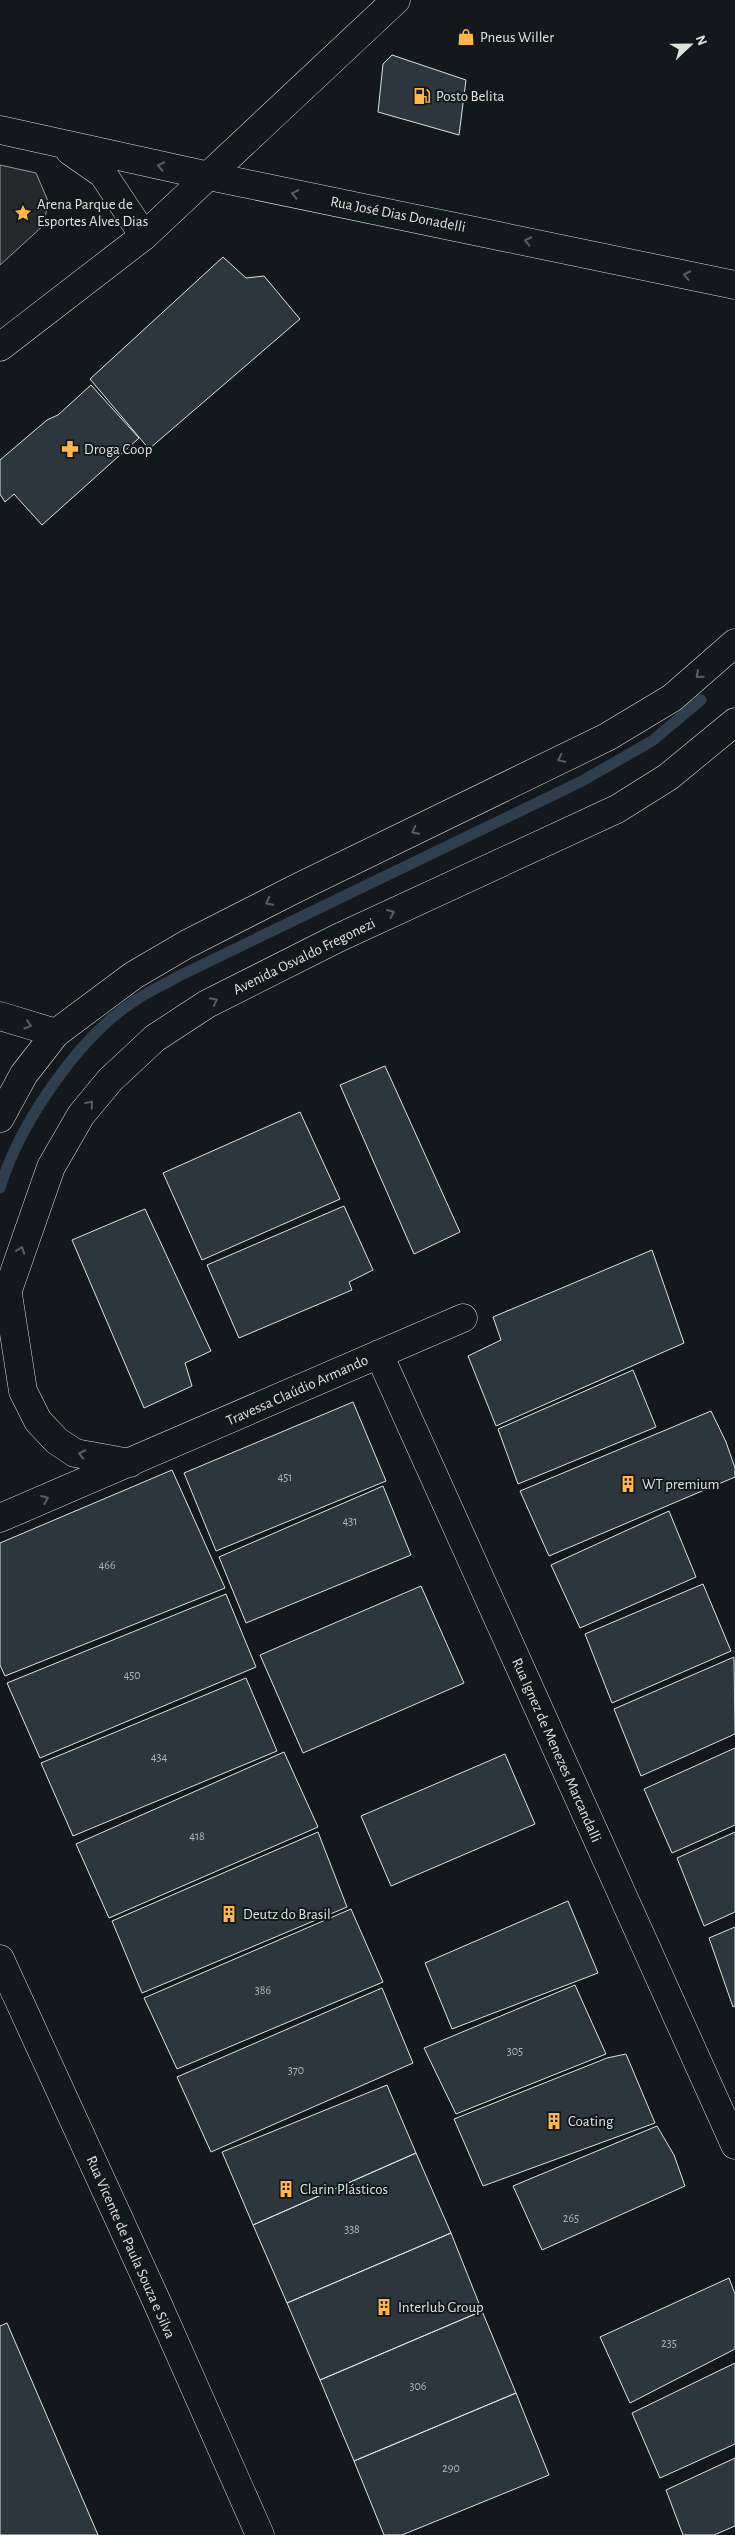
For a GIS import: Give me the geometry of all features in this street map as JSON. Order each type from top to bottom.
[{"type":"street","points":[[0,347],[144,236],[396,0]]},
{"type":"street","name":"Rua José Dias Donadelli","points":[[0,130],[208,176],[735,285]]},
{"type":"street","name":"Rua José Dias Donadelli","points":[[60,144],[103,174],[144,236]]},
{"type":"street","points":[[0,1118],[24,1074],[56,1034],[134,975],[187,944],[607,736],[672,698],[735,642]]},
{"type":"street","name":"Avenida Osvaldo Fregonezi","points":[[4,1300],[51,1167],[81,1115],[110,1080],[155,1038],[207,1004],[338,938],[617,809],[668,777],[735,722]]},
{"type":"street","points":[[0,1016],[56,1034]]},
{"type":"street","points":[[4,1300],[23,1391],[38,1421],[57,1441],[75,1453],[130,1463]]},
{"type":"street","name":"Travessa Claúdio Armando","points":[[0,1518],[463,1318]]},
{"type":"street","name":"Rua Ignez de Menezes Marcandalli","points":[[380,1354],[735,2146]]},
{"type":"street","name":"Rua Vicente de Paula Souza e Silva","points":[[0,1959],[156,2300],[260,2535]]},
{"type":"shaded area","name":"Arena Parque de Esportes Alves Dias","points":[[0,165],[36,173],[48,201],[44,225],[0,265]]},
{"type":"building","name":"Posto Belita","points":[[392,55],[466,80],[459,135],[378,112],[383,64]]},
{"type":"building","points":[[223,257],[246,278],[264,276],[300,319],[149,449],[90,379]]},
{"type":"building","name":"Droga Coop","points":[[91,385],[139,438],[42,525],[14,494],[5,502],[0,494],[0,460],[47,420],[58,415]]},
{"type":"building","points":[[385,1066],[460,1232],[414,1254],[340,1085]]},
{"type":"building","points":[[300,1112],[340,1199],[202,1260],[163,1173]]},
{"type":"building","points":[[344,1206],[373,1270],[349,1282],[352,1290],[239,1338],[207,1265]]},
{"type":"building","points":[[145,1209],[211,1351],[185,1363],[192,1386],[144,1408],[72,1240]]},
{"type":"building","points":[[652,1250],[684,1343],[496,1426],[468,1356],[501,1340],[493,1317]]},
{"type":"building","points":[[633,1370],[656,1427],[518,1484],[498,1429]]},
{"type":"building","points":[[353,1402],[386,1481],[216,1551],[184,1473]]},
{"type":"building","name":"WT premium","points":[[711,1411],[726,1442],[735,1468],[735,1477],[549,1556],[520,1491]]},
{"type":"building","points":[[172,1470],[225,1588],[5,1676],[0,1665],[0,1543]]},
{"type":"building","points":[[383,1486],[411,1555],[246,1623],[219,1557]]},
{"type":"building","points":[[669,1511],[696,1577],[580,1628],[551,1565]]},
{"type":"building","points":[[703,1584],[731,1651],[612,1703],[585,1634]]},
{"type":"building","points":[[421,1586],[464,1683],[303,1753],[260,1655]]},
{"type":"building","points":[[226,1594],[256,1667],[40,1758],[7,1683]]},
{"type":"building","points":[[734,1657],[735,1734],[641,1776],[614,1709]]},
{"type":"building","points":[[246,1678],[277,1751],[73,1836],[41,1763]]},
{"type":"building","points":[[735,1748],[735,1825],[672,1853],[644,1789]]},
{"type":"building","points":[[284,1752],[318,1827],[109,1918],[76,1844]]},
{"type":"building","points":[[505,1754],[535,1824],[391,1886],[361,1816]]},
{"type":"building","name":"Deutz do Brasil","points":[[318,1832],[347,1907],[142,1993],[112,1921]]},
{"type":"building","points":[[735,1832],[735,1912],[704,1926],[677,1858]]},
{"type":"building","points":[[568,1901],[598,1973],[452,2029],[425,1963]]},
{"type":"building","points":[[351,1909],[383,1982],[177,2069],[144,1998]]},
{"type":"building","points":[[735,1927],[735,2006],[733,2007],[709,1938]]},
{"type":"building","points":[[575,1985],[606,2054],[456,2114],[424,2048]]},
{"type":"building","points":[[382,1988],[413,2063],[211,2152],[177,2077]]},
{"type":"building","name":"Coating","points":[[626,2054],[655,2123],[483,2186],[454,2119],[607,2058]]},
{"type":"building","name":"Clarin Plásticos","points":[[387,2085],[416,2153],[253,2225],[222,2152]]},
{"type":"building","points":[[657,2126],[674,2155],[685,2186],[542,2250],[513,2186]]},
{"type":"building","points":[[416,2153],[451,2233],[287,2303],[253,2225]]},
{"type":"building","name":"Interlub Group","points":[[451,2233],[482,2311],[320,2380],[287,2303]]},
{"type":"building","points":[[729,2278],[735,2294],[735,2349],[630,2403],[600,2337]]},
{"type":"building","points":[[482,2311],[516,2393],[354,2461],[320,2380]]},
{"type":"building","points":[[7,2323],[98,2535],[0,2535],[0,2326]]},
{"type":"building","points":[[735,2363],[735,2444],[660,2478],[632,2413]]},
{"type":"building","points":[[516,2393],[549,2475],[402,2535],[384,2535],[354,2461]]},
{"type":"building","points":[[735,2458],[735,2526],[714,2535],[683,2535],[666,2490]]},
{"type":"waterway","points":[[0,1188],[21,1138],[53,1085],[71,1060],[91,1038],[112,1018],[133,1002],[179,976],[582,781],[652,741],[701,700]]},
{"type":"place","name":"Pneus Willer","points":[[466,37]]},
{"type":"place","name":"Posto Belita","points":[[422,96]]},
{"type":"place","name":"Arena Parque de Esportes Alves Dias","points":[[23,213]]},
{"type":"place","name":"Droga Coop","points":[[70,449]]},
{"type":"place","name":"WT premium","points":[[628,1484]]},
{"type":"place","name":"Deutz do Brasil","points":[[229,1914]]},
{"type":"place","name":"Coating","points":[[554,2121]]},
{"type":"place","name":"Clarin Plásticos","points":[[286,2189]]},
{"type":"place","name":"Interlub Group","points":[[384,2307]]}]
